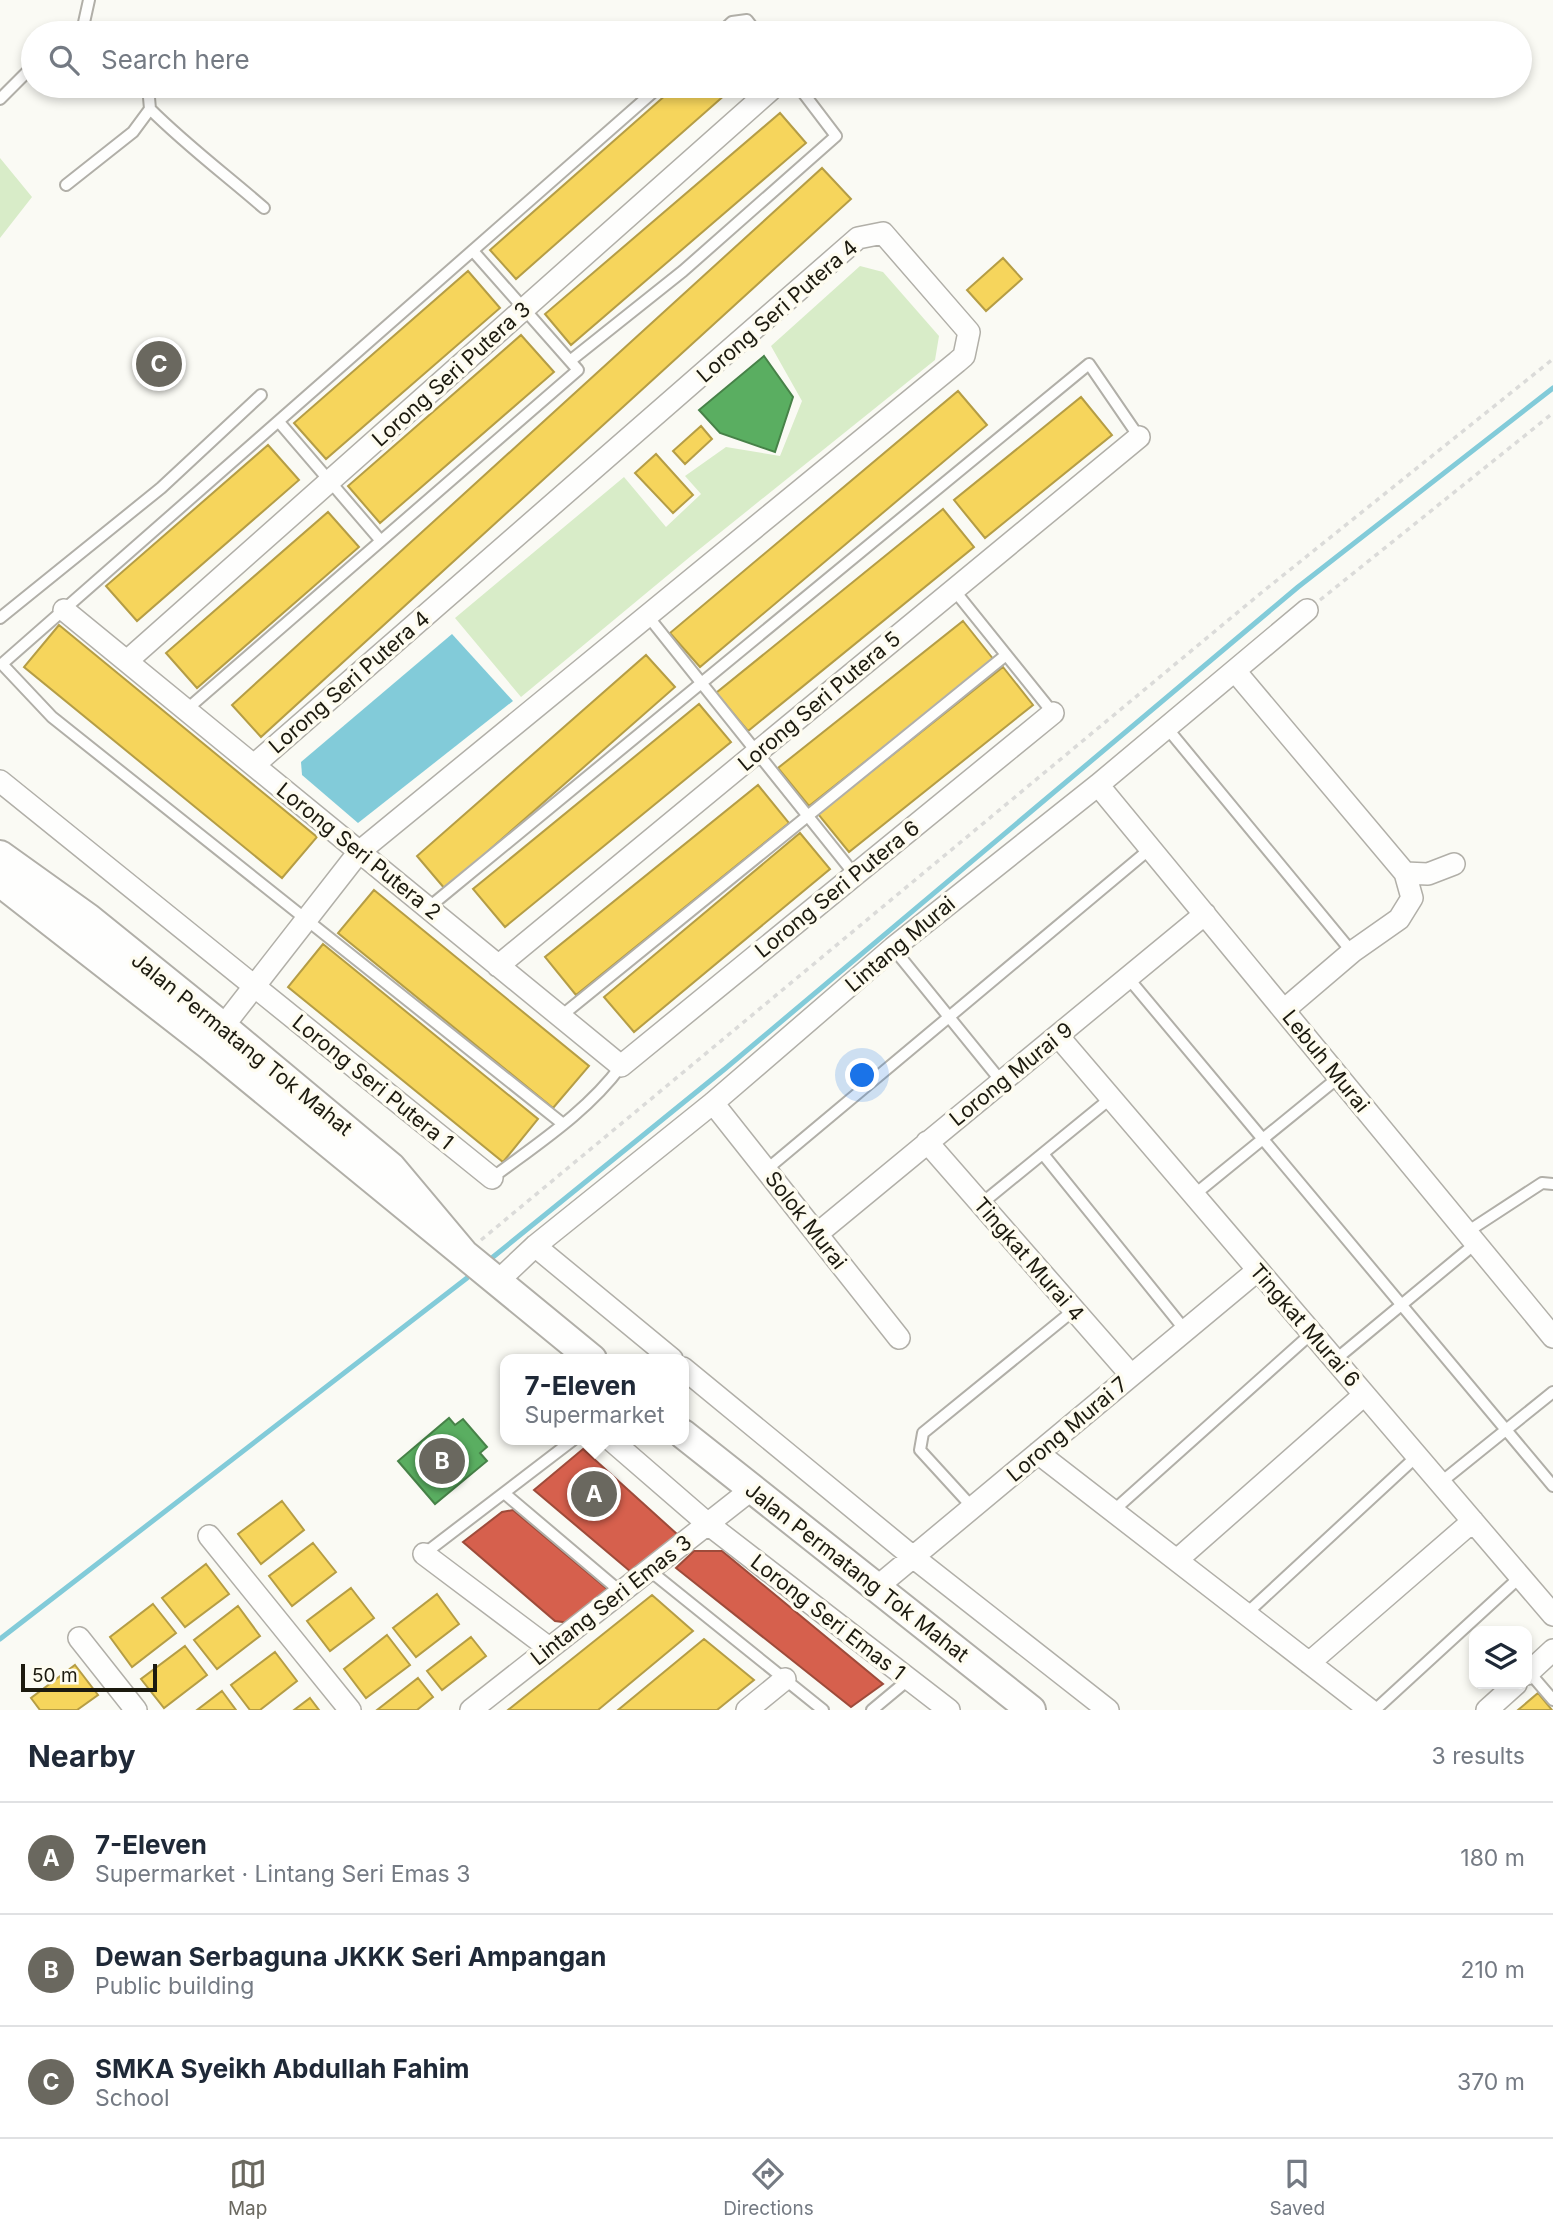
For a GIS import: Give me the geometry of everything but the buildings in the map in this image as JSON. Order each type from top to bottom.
[{"type":"street","name":"Lorong Seri Putera 3","points":[[127,662],[761,98]]},
{"type":"street","name":"Lorong Seri Putera 4","points":[[216,1036],[359,852],[964,355],[969,332],[883,233],[858,239],[254,765]]},
{"type":"street","name":"Lorong Seri Putera 5","points":[[498,966],[1139,437]]},
{"type":"street","name":"Lorong Seri Putera 2","points":[[64,610],[621,1066]]},
{"type":"street","name":"Lintang Murai","points":[[497,1282],[535,1246],[713,1103],[893,948],[1098,785],[1307,610]]},
{"type":"street","points":[[1235,671],[1405,873],[1412,898],[1399,919],[1352,953],[1284,1010]]},
{"type":"street","name":"Lorong Seri Putera 6","points":[[621,1066],[1053,713]]},
{"type":"street","name":"Lorong Seri Putera 1","points":[[0,781],[492,1178]]},
{"type":"street","name":"Lebuh Murai","points":[[1098,785],[1553,1337]]},
{"type":"street","name":"Jalan Permatang Tok Mahat","points":[[0,855],[88,918],[216,1036]]},
{"type":"street","points":[[1405,873],[1428,874],[1454,864]]},
{"type":"street","name":"Jalan Permatang Tok Mahat","points":[[0,883],[216,1036],[391,1167],[464,1254],[586,1354]]},
{"type":"street","name":"Lorong Murai 9","points":[[817,1234],[1205,914]]},
{"type":"street","name":"Tingkat Murai 6","points":[[1058,1036],[1553,1615]]},
{"type":"street","name":"Solok Murai","points":[[713,1103],[899,1338]]},
{"type":"street","name":"Tingkat Murai 4","points":[[927,1142],[1131,1376]]},
{"type":"street","points":[[535,1246],[666,1354]]},
{"type":"street","name":"Lorong Murai 7","points":[[877,1587],[1258,1270]]},
{"type":"street","points":[[689,1373],[913,1557],[1108,1710]]},
{"type":"street","points":[[1177,1560],[1364,1395]]},
{"type":"street","name":"Jalan Permatang Tok Mahat","points":[[689,1439],[1031,1710]]},
{"type":"street","name":"Lorong Seri Emas 1","points":[[617,1445],[708,1524],[948,1710]]},
{"type":"street","points":[[1038,1453],[1373,1710]]},
{"type":"street","name":"Lintang Seri Emas 3","points":[[471,1710],[752,1489]]},
{"type":"street","points":[[1309,1662],[1473,1521]]},
{"type":"street","points":[[209,1535],[350,1710]]},
{"type":"street","points":[[424,1554],[549,1648]]},
{"type":"street","points":[[79,1638],[136,1710]]},
{"type":"street","points":[[1532,1669],[1553,1650]]},
{"type":"street","points":[[747,1710],[785,1679]]},
{"type":"street","points":[[1487,1710],[1510,1689]]},
{"type":"lane","points":[[84,21],[89,0]]},
{"type":"lane","points":[[0,99],[21,78]]},
{"type":"lane","points":[[149,98],[150,109],[183,142],[264,208]]},
{"type":"lane","points":[[562,1124],[52,717],[2,664],[646,98]]},
{"type":"lane","points":[[569,361],[683,271],[835,136],[808,98]]},
{"type":"lane","points":[[66,185],[133,132],[150,109]]},
{"type":"lane","points":[[186,710],[578,370],[473,251]]},
{"type":"lane","points":[[428,908],[1089,364],[1139,437]]},
{"type":"lane","points":[[0,618],[161,488],[261,395]]},
{"type":"lane","points":[[279,422],[381,541]]},
{"type":"lane","points":[[954,590],[1053,713]]},
{"type":"lane","points":[[647,615],[855,875]]},
{"type":"lane","points":[[560,1017],[1006,655]]},
{"type":"lane","points":[[1167,727],[1352,953]]},
{"type":"lane","points":[[766,1170],[1151,848]]},
{"type":"lane","points":[[893,948],[1002,1081]]},
{"type":"lane","points":[[1129,979],[1553,1486]]},
{"type":"lane","points":[[492,1178],[605,1088],[621,1066]]},
{"type":"lane","points":[[1194,1195],[1339,1077]]},
{"type":"lane","points":[[981,1204],[1111,1098]]},
{"type":"lane","points":[[1043,1153],[1185,1330]]},
{"type":"lane","points":[[1335,1360],[1402,1304],[1471,1238],[1542,1183],[1553,1184]]},
{"type":"lane","points":[[973,1508],[920,1450],[923,1433],[1074,1310]]},
{"type":"lane","points":[[1113,1511],[1312,1333]]},
{"type":"lane","points":[[1440,1483],[1553,1392]]},
{"type":"lane","points":[[424,1554],[566,1445]]},
{"type":"lane","points":[[1247,1614],[1417,1456]]},
{"type":"lane","points":[[503,1493],[621,1592]]},
{"type":"lane","points":[[649,1570],[823,1710]]},
{"type":"lane","points":[[1373,1710],[1520,1577]]},
{"type":"lane","points":[[872,1710],[908,1679]]},
{"type":"lane","points":[[1532,1683],[1553,1700]]},
{"type":"path","points":[[464,1254],[1261,593],[1553,359]]},
{"type":"path","points":[[1307,610],[1553,413]]},
{"type":"green space","points":[[0,158],[32,197],[0,238]]},
{"type":"green space","points":[[860,266],[883,272],[939,336],[935,360],[521,697],[455,618],[624,477],[666,527],[701,494],[685,476],[726,447],[780,456],[802,401],[771,346]]},
{"type":"water","points":[[452,634],[513,701],[358,823],[302,775],[301,762]]},
{"type":"waterway","points":[[493,1257],[726,1068],[1298,587],[1553,388]]},
{"type":"waterway","points":[[0,1639],[467,1278]]},
{"type":"place","name":"SMKA Syeikh Abdullah Fahim","points":[[159,364]]},
{"type":"place","name":"Dewan Serbaguna JKKK Seri Ampangan","points":[[442,1461]]},
{"type":"place","name":"7-Eleven","points":[[594,1494]]}]
